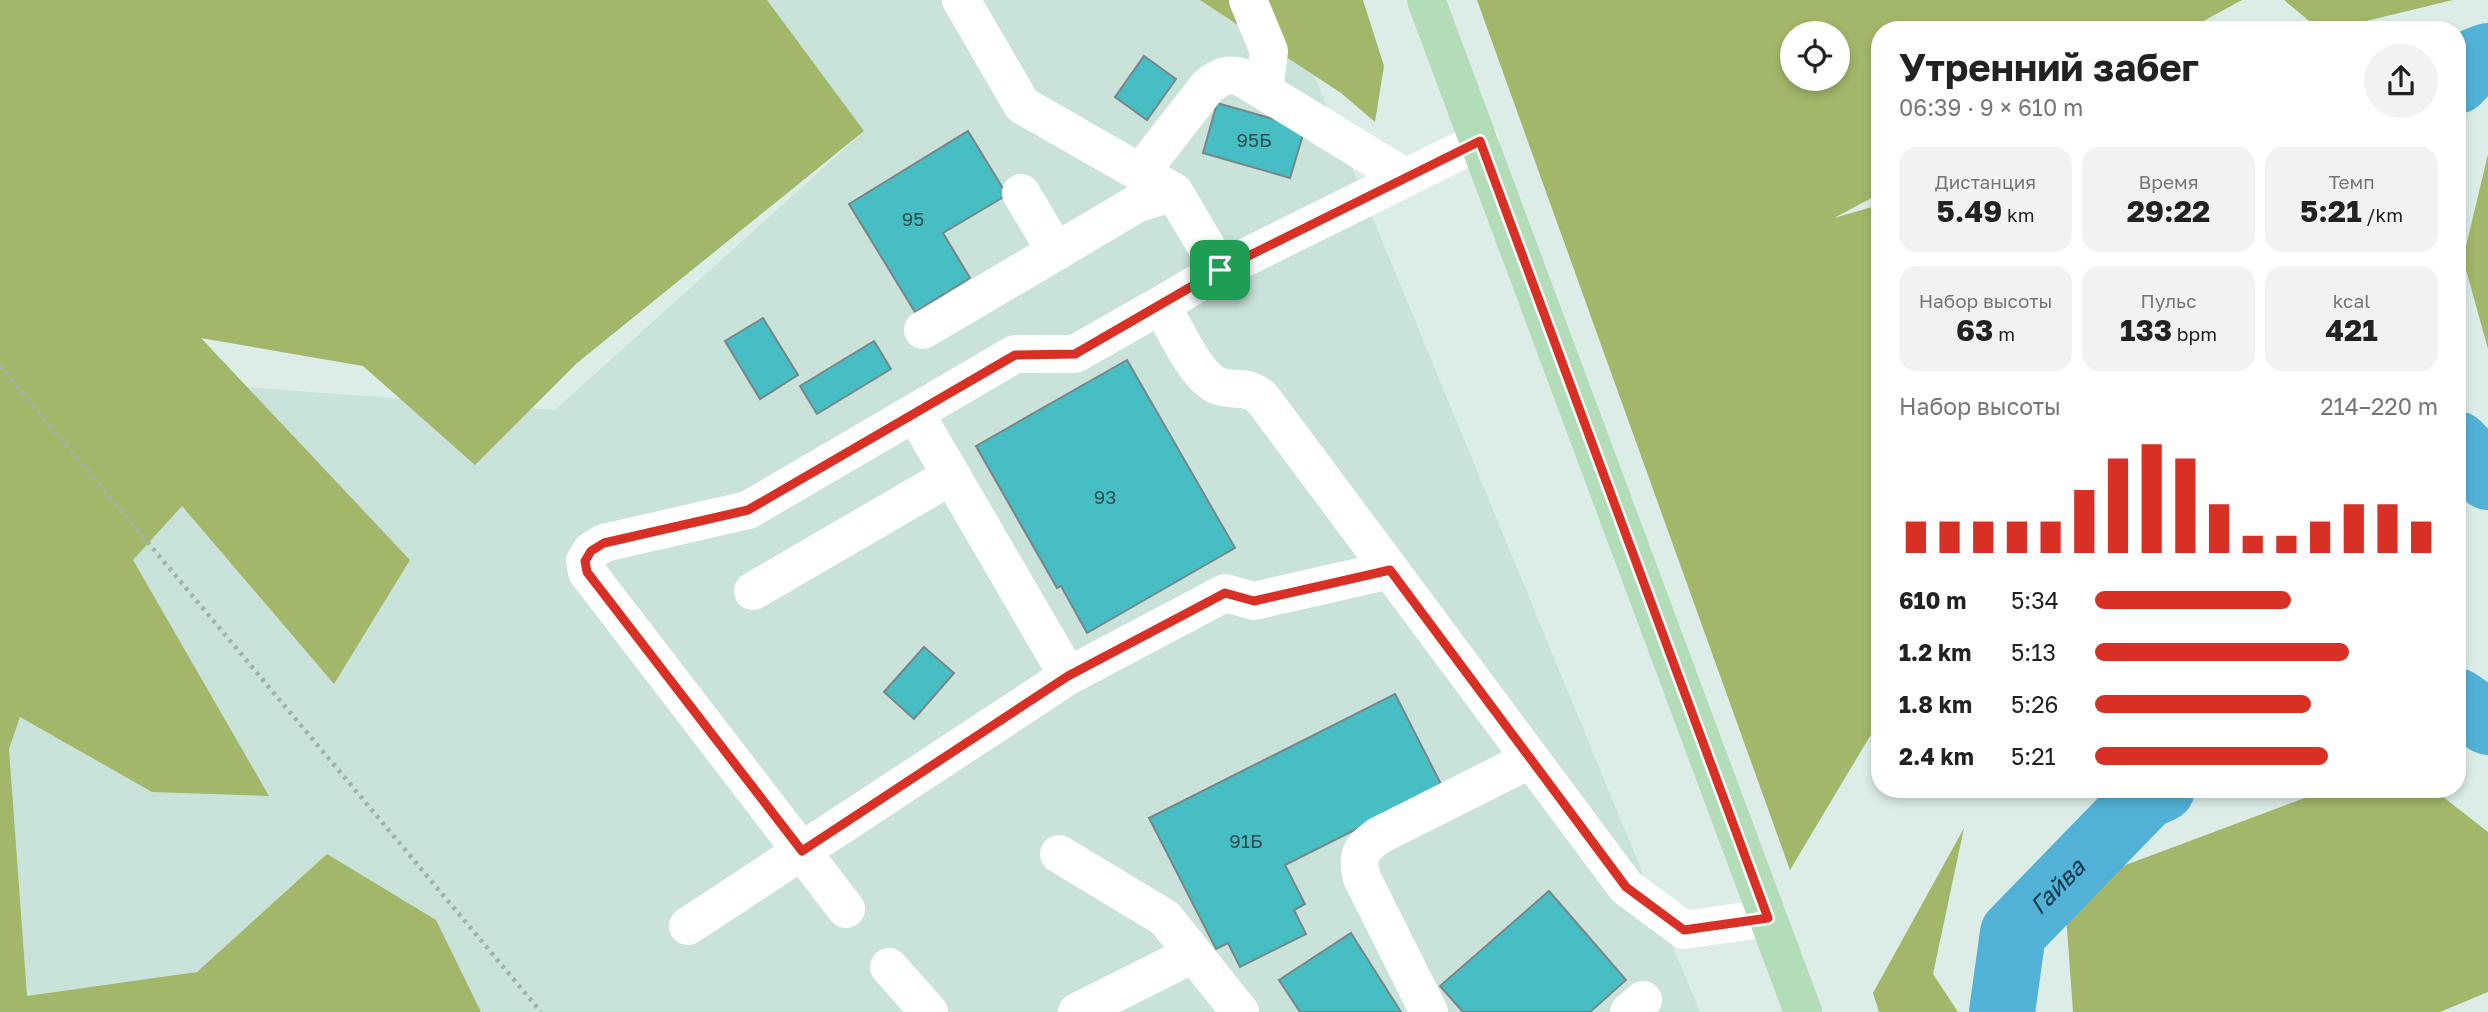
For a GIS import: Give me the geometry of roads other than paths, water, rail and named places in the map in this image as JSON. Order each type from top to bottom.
[{"type":"main road","points":[[1426,0],[1803,1012]]},
{"type":"lane","points":[[961,0],[1022,105],[1174,192],[1220,270]]},
{"type":"lane","points":[[1248,0],[1269,51],[1264,91]]},
{"type":"lane","points":[[1140,173],[1208,86],[1220,77],[1230,74],[1241,77],[1406,178]]},
{"type":"lane","points":[[846,909],[587,572],[585,561],[591,551],[604,543],[748,510],[1015,355],[1075,354],[1220,270],[1480,141]]},
{"type":"lane","points":[[1021,192],[1056,252]]},
{"type":"lane","points":[[923,330],[1138,203],[1174,192]]},
{"type":"lane","points":[[1161,304],[1206,378],[1217,385],[1254,391],[1262,398],[1626,887],[1684,930],[1768,918]]},
{"type":"lane","points":[[915,413],[1068,676]]},
{"type":"lane","points":[[753,591],[951,476]]},
{"type":"lane","points":[[688,926],[1068,676],[1225,593],[1254,601],[1390,570]]},
{"type":"lane","points":[[1429,1012],[1362,878],[1358,863],[1363,848],[1378,836],[1531,759]]},
{"type":"lane","points":[[1059,853],[1165,918],[1240,1012]]},
{"type":"lane","points":[[1077,1012],[1193,954]]},
{"type":"lane","points":[[888,967],[929,1012]]},
{"type":"waterway","name":"Гайва","points":[[2466,72],[2477,60],[2488,56]]},
{"type":"waterway","name":"Гайва","points":[[2466,454],[2488,477]]},
{"type":"waterway","name":"Гайва","points":[[2466,707],[2488,722]]},
{"type":"waterway","name":"Гайва","points":[[2002,1012],[2013,933],[2144,798]]}]
